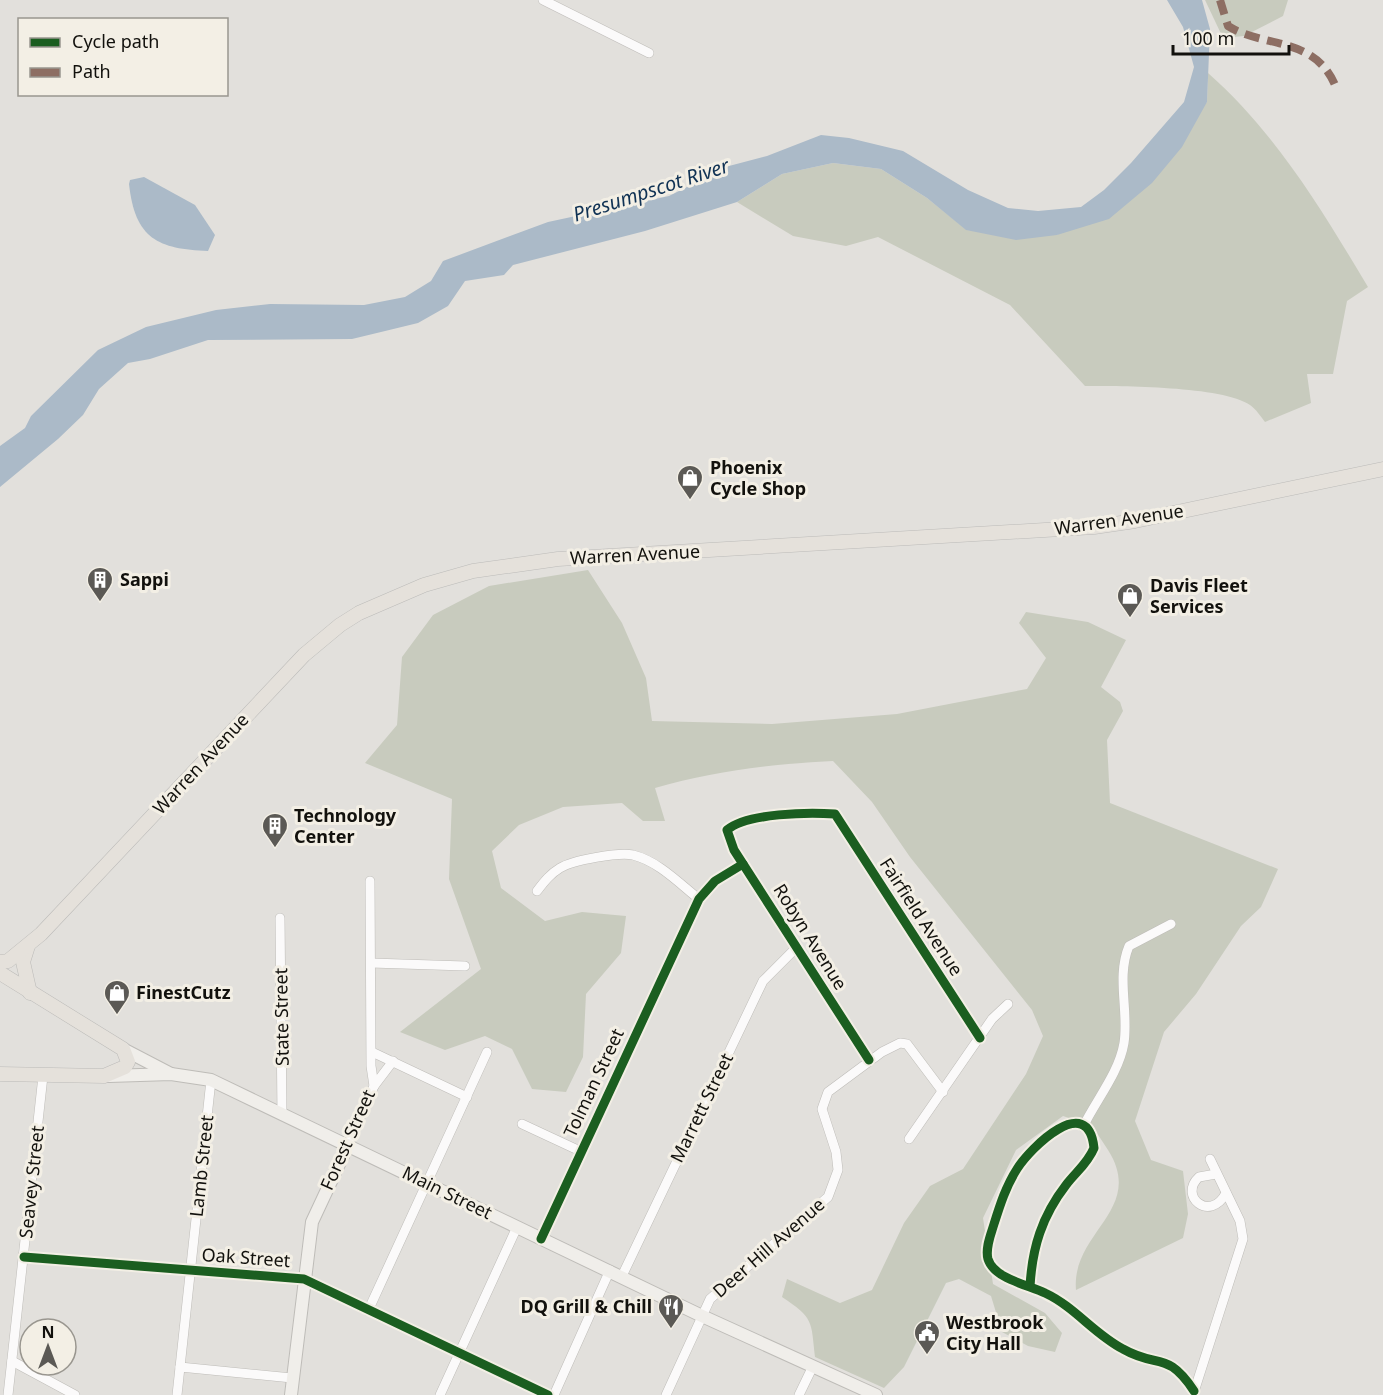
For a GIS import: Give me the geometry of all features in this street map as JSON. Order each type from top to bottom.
[{"type":"main road","name":"Warren Avenue","points":[[0,962],[8,961],[28,946],[304,655],[359,613],[424,585],[473,572],[558,559],[1094,526],[1136,521],[1383,469]]},
{"type":"main road","points":[[28,946],[23,962],[30,993]]},
{"type":"main road","points":[[0,974],[123,1049],[171,1074]]},
{"type":"main road","points":[[104,1076],[125,1068],[128,1062],[123,1049]]},
{"type":"main road","name":"Main Street","points":[[0,1074],[43,1076],[171,1074],[211,1080],[702,1316],[876,1395]]},
{"type":"main road","name":"Forest Street","points":[[291,1395],[312,1222],[348,1145]]},
{"type":"street","points":[[543,0],[649,53]]},
{"type":"street","name":"Fairfield Avenue","points":[[728,830],[746,820],[835,814],[980,1038]]},
{"type":"street","name":"Robyn Avenue","points":[[728,830],[729,839],[743,864],[795,949],[869,1060]]},
{"type":"street","points":[[537,891],[545,879],[562,867],[604,856],[633,855],[659,867],[699,899]]},
{"type":"street","name":"Tolman Street","points":[[541,1239],[699,899],[715,881],[743,864]]},
{"type":"street","name":"Forest Street","points":[[348,1145],[374,1086],[370,881]]},
{"type":"street","name":"State Street","points":[[280,918],[282,1115]]},
{"type":"street","points":[[1083,1127],[1119,1061],[1124,1043],[1123,974],[1130,946],[1171,924]]},
{"type":"street","name":"Marrett Street","points":[[622,1276],[763,981],[795,949]]},
{"type":"street","points":[[371,963],[465,966]]},
{"type":"street","points":[[909,1139],[992,1018],[1008,1004]]},
{"type":"street","points":[[869,1060],[894,1045],[907,1044],[942,1092]]},
{"type":"street","points":[[372,1052],[467,1097]]},
{"type":"street","points":[[368,1311],[488,1052]]},
{"type":"street","points":[[374,1086],[393,1060]]},
{"type":"street","name":"Deer Hill Avenue","points":[[702,1316],[710,1299],[828,1197],[836,1178],[837,1161],[826,1128],[822,1109],[824,1100],[834,1086],[869,1060]]},
{"type":"street","name":"Seavey Street","points":[[8,1395],[43,1076]]},
{"type":"street","name":"Lamb Street","points":[[177,1395],[211,1080]]},
{"type":"street","points":[[1030,1287],[1032,1264],[1043,1221],[1050,1205],[1086,1162],[1094,1148],[1093,1139],[1083,1127],[1070,1123],[1063,1125],[1035,1148],[1015,1172],[1000,1204],[988,1247],[990,1264],[1001,1274],[1066,1305],[1124,1350],[1176,1368],[1194,1393]]},
{"type":"street","points":[[522,1124],[580,1152]]},
{"type":"street","points":[[1194,1393],[1243,1239],[1240,1221],[1210,1159]]},
{"type":"street","points":[[1216,1174],[1199,1177],[1193,1185],[1192,1195],[1199,1204],[1209,1207],[1219,1203],[1226,1193]]},
{"type":"street","points":[[441,1395],[517,1227]]},
{"type":"street","name":"Oak Street","points":[[24,1257],[304,1279],[548,1395]]},
{"type":"street","points":[[554,1395],[610,1270]]},
{"type":"street","points":[[666,1395],[702,1316]]},
{"type":"street","points":[[12,1361],[75,1395]]},
{"type":"street","points":[[799,1395],[813,1366]]},
{"type":"street","points":[[180,1367],[292,1378]]},
{"type":"shaded area","points":[[1205,0],[1288,0],[1283,16],[1244,36],[1223,38]]},
{"type":"shaded area","points":[[1208,73],[1233,96],[1276,147],[1315,201],[1368,287],[1347,301],[1333,374],[1307,374],[1311,403],[1265,422],[1250,405],[1218,394],[1170,388],[1085,386],[1010,305],[878,237],[846,246],[793,236],[737,202],[782,174],[833,163],[881,169],[927,198],[967,230],[1057,235],[1207,102]]},
{"type":"shaded area","points":[[588,570],[622,623],[646,678],[652,721],[772,724],[897,714],[1027,689],[1046,658],[1019,623],[1026,612],[1088,622],[1126,640],[1101,687],[1120,702],[1123,711],[1107,740],[1110,803],[1278,869],[1261,907],[1241,926],[1196,994],[1164,1032],[1135,1121],[1151,1160],[1183,1171],[1188,1214],[1183,1238],[1076,1290],[1077,1270],[1084,1252],[1113,1205],[1118,1189],[1117,1171],[1108,1150],[1094,1130],[1086,1124],[1063,1116],[1016,1150],[983,1218],[993,1284],[1045,1313],[1062,1333],[1055,1352],[1028,1346],[1002,1332],[991,1296],[959,1279],[946,1283],[904,1367],[884,1388],[815,1357],[809,1321],[800,1310],[782,1297],[787,1279],[840,1303],[872,1290],[904,1223],[930,1186],[963,1169],[1026,1074],[1043,1036],[1032,1010],[910,857],[872,802],[833,761],[743,769],[655,788],[665,821],[643,821],[622,803],[563,807],[519,825],[492,851],[501,888],[545,921],[582,912],[626,916],[621,953],[586,994],[583,1057],[566,1092],[532,1089],[512,1049],[485,1036],[445,1050],[400,1032],[481,969],[449,879],[452,799],[365,763],[397,725],[402,657],[433,615],[489,586]]},
{"type":"water","points":[[1167,0],[1202,0],[1210,29],[1207,102],[1182,147],[1152,183],[1109,219],[1057,235],[1016,240],[966,230],[927,198],[881,169],[833,163],[782,174],[737,202],[645,231],[513,265],[504,275],[465,281],[448,306],[418,323],[352,339],[208,340],[150,359],[128,363],[99,389],[83,415],[0,487],[0,446],[25,428],[31,416],[98,350],[146,327],[216,310],[270,304],[364,305],[405,297],[431,281],[443,261],[548,222],[669,196],[729,166],[767,156],[821,135],[849,138],[903,151],[968,190],[1008,208],[1038,211],[1081,207],[1104,190],[1131,163],[1184,102],[1194,67],[1183,27]]},
{"type":"water","points":[[144,177],[195,205],[215,235],[208,251],[190,250],[163,243],[143,229],[132,203],[129,184],[130,180]]},
{"type":"marked path","points":[[1220,0],[1228,26],[1257,38],[1287,45],[1314,58],[1326,69],[1335,85]]},
{"type":"cycle path","points":[[869,1060],[734,850],[727,830],[736,824],[779,815],[835,814],[980,1038]]},
{"type":"cycle path","points":[[541,1239],[699,899],[715,881],[743,864]]},
{"type":"cycle path","points":[[1030,1287],[1033,1259],[1045,1221],[1066,1185],[1085,1163],[1094,1148],[1090,1132],[1081,1124],[1070,1124],[1045,1138],[1017,1169],[1006,1189],[996,1217],[988,1246],[988,1259],[997,1272],[1056,1299],[1123,1349],[1169,1365],[1185,1378],[1194,1391]]},
{"type":"cycle path","points":[[24,1257],[304,1279],[548,1395]]},
{"type":"place","name":"Phoenix Cycle Shop","points":[[690,501]]},
{"type":"place","name":"Sappi","points":[[100,603]]},
{"type":"place","name":"Davis Fleet Services","points":[[1130,619]]},
{"type":"place","name":"Technology Center","points":[[275,849]]},
{"type":"place","name":"FinestCutz","points":[[117,1016]]},
{"type":"place","name":"DQ Grill & Chill","points":[[671,1330]]},
{"type":"place","name":"Westbrook City Hall","points":[[927,1356]]},
{"type":"water label","name":"Presumpscot River","points":[[651,190]]}]
